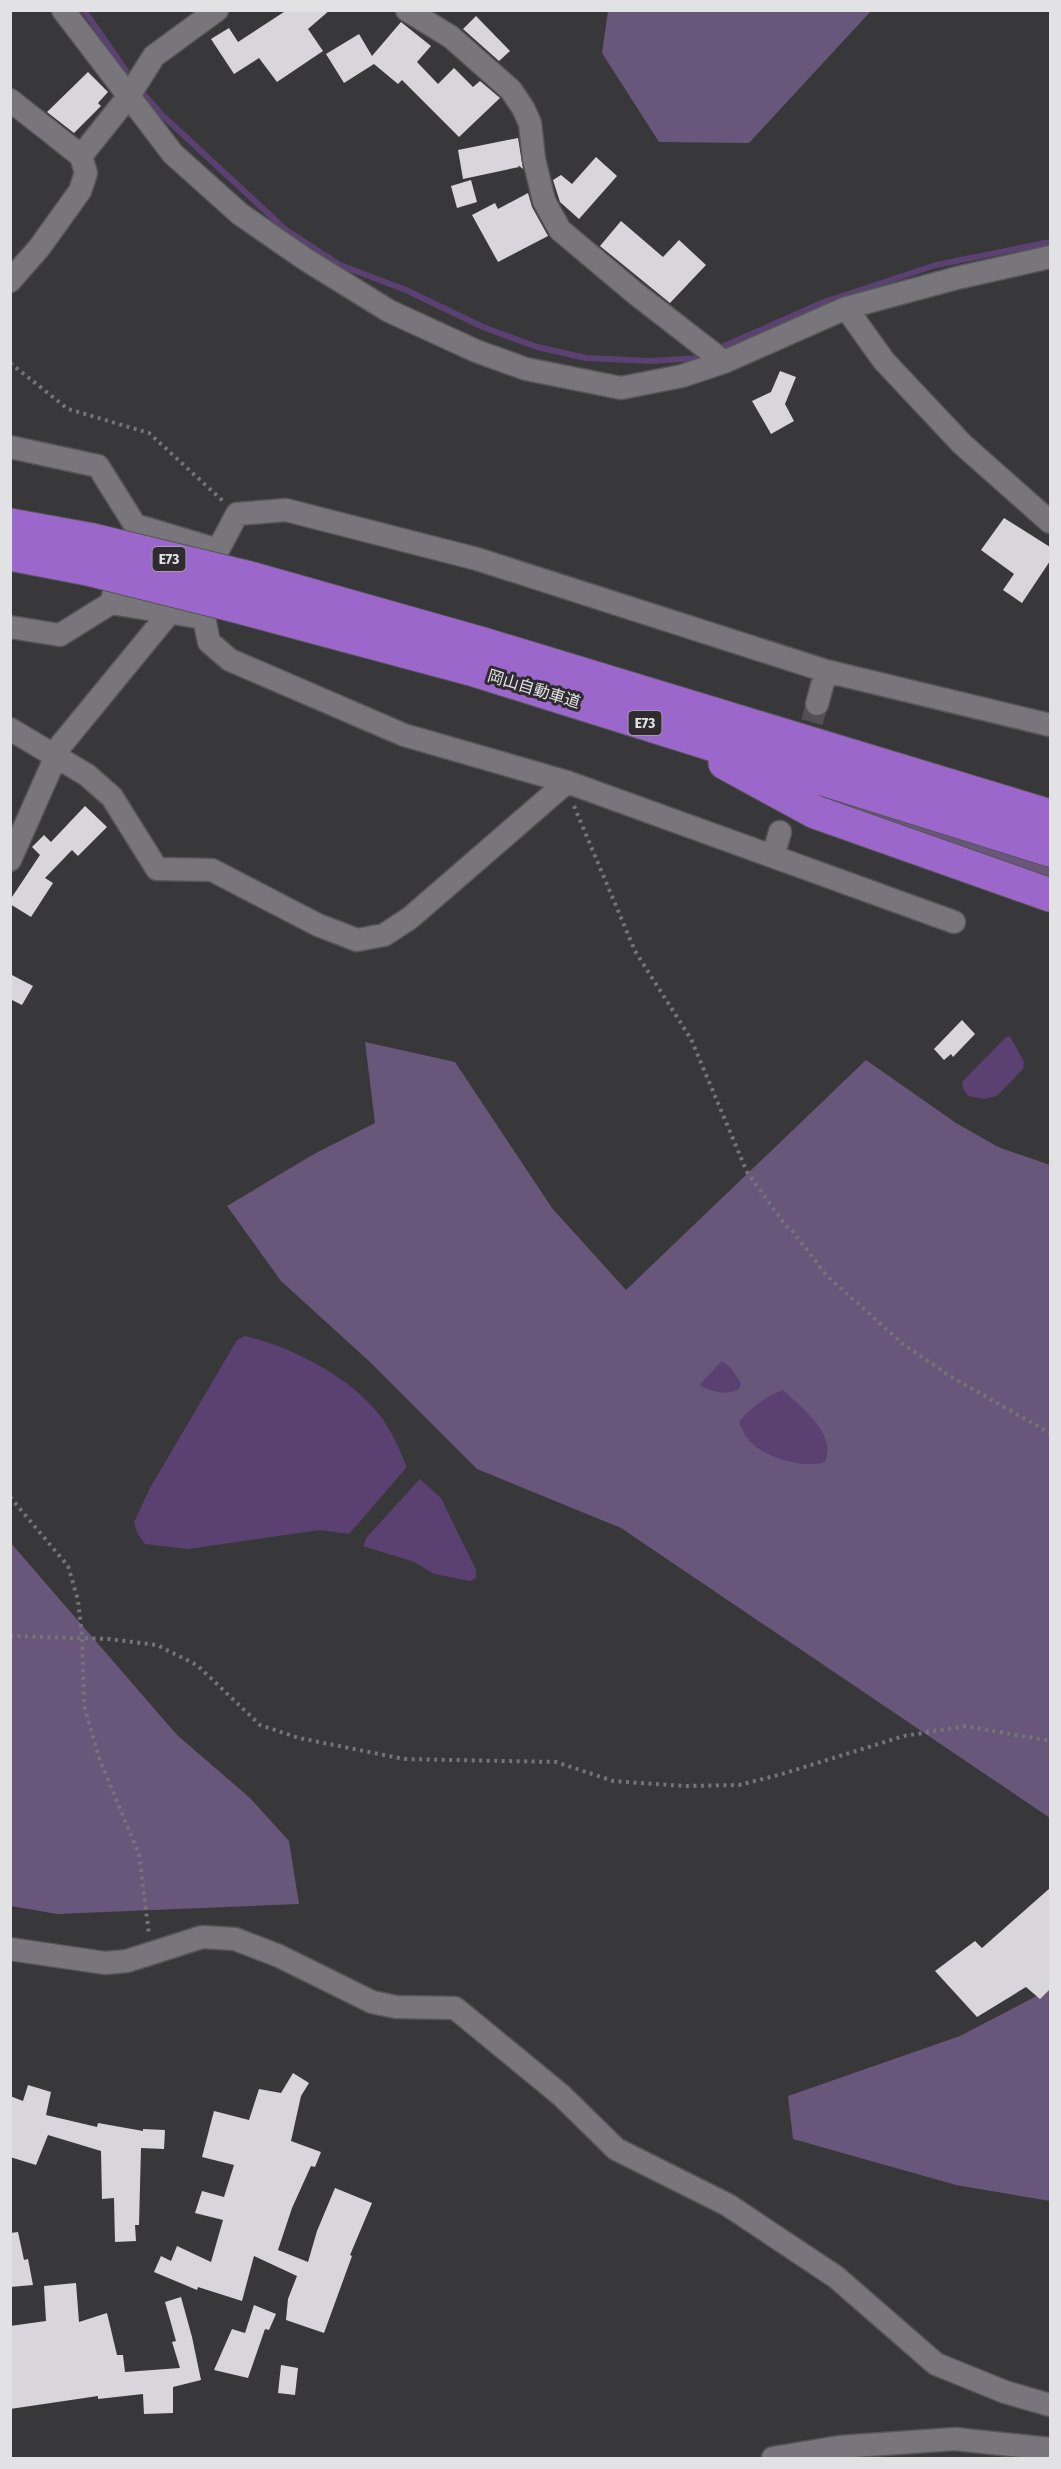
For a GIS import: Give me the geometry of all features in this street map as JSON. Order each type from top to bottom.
[{"type":"highway","name":"岡山自動車道","points":[[10,525],[91,555],[241,592],[483,644],[1050,816]]},
{"type":"highway","name":"岡山自動車道","points":[[10,554],[91,555]]},
{"type":"highway","name":"岡山自動車道","points":[[241,592],[471,669],[1050,850]]},
{"type":"highway","points":[[658,727],[815,812],[1050,896]]},
{"type":"highway","points":[[894,769],[1050,806]]},
{"type":"street","points":[[63,10],[134,88],[173,154],[240,214],[305,259],[389,311],[476,351],[526,369],[621,388],[682,376],[715,355],[846,308],[957,278],[1050,257]]},
{"type":"street","points":[[81,156],[134,88],[154,56],[217,10]]},
{"type":"street","points":[[407,10],[451,37],[511,90],[530,123],[534,159],[544,201],[560,230],[635,293],[715,355]]},
{"type":"street","points":[[10,100],[81,156],[86,173],[80,191],[39,248],[10,281]]},
{"type":"street","points":[[846,308],[884,361],[962,444],[1050,522]]},
{"type":"street","points":[[10,447],[98,466],[135,525],[218,550]]},
{"type":"street","points":[[954,922],[567,782],[404,735],[231,660],[209,642],[204,618],[218,550],[237,514],[286,510],[477,559],[826,671],[1050,725]]},
{"type":"street","points":[[111,603],[135,525]]},
{"type":"street","points":[[10,627],[60,635],[111,603],[204,618]]},
{"type":"street","points":[[10,860],[61,745],[170,612]]},
{"type":"street","points":[[817,704],[826,671]]},
{"type":"street","points":[[10,729],[87,775],[112,797],[157,869],[212,870],[318,925],[357,940],[384,935],[410,918],[567,782]]},
{"type":"street","points":[[773,856],[780,832]]},
{"type":"street","points":[[10,1949],[105,1963],[128,1961],[202,1937],[235,1939],[279,1956],[372,2002],[396,2007],[455,2008],[561,2095],[616,2149],[728,2205],[836,2277],[936,2364],[1005,2392],[1050,2405]]},
{"type":"street","points":[[773,2458],[839,2447],[956,2439],[1050,2449]]},
{"type":"path","points":[[10,363],[68,409],[149,433],[237,514]]},
{"type":"path","points":[[567,782],[569,795],[635,951],[691,1040],[747,1172],[786,1226],[791,1229],[827,1276],[903,1344],[953,1378],[1050,1433]]},
{"type":"path","points":[[10,1497],[42,1538],[68,1566],[78,1600],[84,1705],[99,1758],[140,1854],[150,1953]]},
{"type":"path","points":[[10,1636],[109,1639],[157,1645],[197,1665],[260,1725],[299,1738],[404,1759],[556,1762],[613,1781],[684,1786],[739,1785],[904,1736],[966,1726],[1050,1740]]},
{"type":"shaded area","points":[[608,10],[871,11],[749,143],[659,142],[602,53]]},
{"type":"shaded area","points":[[777,780],[1050,865],[1050,884]]},
{"type":"shaded area","points":[[1010,1036],[1024,1062],[1023,1069],[997,1096],[983,1099],[968,1096],[963,1089],[962,1082],[1005,1038]]},
{"type":"shaded area","points":[[365,1042],[455,1062],[552,1208],[626,1290],[866,1060],[956,1123],[998,1147],[1050,1165],[1050,1818],[621,1528],[477,1469],[370,1362],[281,1281],[227,1206],[314,1154],[375,1123]]},
{"type":"shaded area","points":[[245,1336],[300,1355],[352,1387],[379,1414],[407,1467],[349,1534],[320,1530],[188,1549],[145,1544],[137,1533],[134,1522],[150,1488],[237,1340]]},
{"type":"shaded area","points":[[722,1361],[731,1368],[741,1383],[739,1389],[725,1393],[702,1387],[700,1384]]},
{"type":"shaded area","points":[[783,1390],[808,1413],[822,1432],[826,1441],[825,1462],[808,1464],[787,1461],[758,1448],[744,1434],[739,1422],[743,1417],[753,1407]]},
{"type":"shaded area","points":[[420,1479],[441,1498],[476,1570],[476,1578],[470,1581],[434,1574],[414,1562],[363,1546],[367,1537]]},
{"type":"shaded area","points":[[10,1542],[177,1735],[250,1798],[289,1841],[299,1904],[57,1914],[11,1906]]},
{"type":"shaded area","points":[[1050,1989],[1050,2201],[956,2185],[793,2139],[788,2096],[960,2036]]},
{"type":"building","points":[[287,10],[330,10],[308,29],[323,51],[277,82],[259,58],[234,74],[211,39],[229,28],[238,42]]},
{"type":"building","points":[[476,16],[510,51],[499,61],[463,29]]},
{"type":"building","points":[[401,22],[431,46],[417,62],[438,84],[454,68],[473,87],[480,81],[500,98],[459,137],[402,80],[398,84],[374,64],[344,83],[326,54],[359,34],[372,56]]},
{"type":"building","points":[[88,72],[108,92],[98,103],[101,106],[74,133],[47,112]]},
{"type":"building","points":[[518,138],[523,169],[518,165],[519,167],[463,179],[458,150]]},
{"type":"building","points":[[596,157],[617,176],[579,219],[560,202],[553,180],[561,175],[572,184]]},
{"type":"building","points":[[471,180],[477,202],[457,208],[451,186]]},
{"type":"building","points":[[528,193],[532,207],[548,236],[498,262],[472,215],[495,203],[498,209]]},
{"type":"building","points":[[621,221],[663,257],[679,240],[706,265],[670,303],[600,246]]},
{"type":"building","points":[[780,371],[796,377],[785,404],[794,421],[771,434],[752,401],[771,392]]},
{"type":"building","points":[[1004,518],[1050,547],[1050,561],[1022,603],[1003,590],[1014,574],[981,550]]},
{"type":"building","points":[[85,806],[107,827],[78,856],[72,850],[45,878],[53,883],[31,917],[10,904],[10,900],[40,855],[32,847],[44,835],[51,842]]},
{"type":"building","points":[[10,974],[33,986],[22,1005],[10,999]]},
{"type":"building","points":[[962,1020],[975,1034],[953,1057],[951,1054],[944,1060],[934,1049]]},
{"type":"building","points":[[1050,1888],[1050,1989],[1040,1999],[1026,1987],[977,2017],[935,1971],[975,1941],[982,1948]]},
{"type":"building","points":[[293,2073],[309,2083],[301,2096],[291,2141],[321,2152],[315,2167],[311,2166],[292,2208],[278,2250],[308,2262],[317,2231],[335,2188],[372,2203],[350,2255],[352,2256],[324,2333],[286,2320],[288,2299],[297,2276],[254,2256],[242,2301],[198,2287],[197,2290],[154,2272],[161,2256],[171,2261],[177,2246],[211,2262],[223,2220],[195,2213],[202,2191],[224,2197],[234,2165],[202,2157],[214,2111],[249,2120],[259,2089],[281,2093]]},
{"type":"building","points":[[28,2085],[51,2092],[46,2115],[97,2127],[98,2123],[143,2131],[143,2129],[165,2130],[164,2149],[141,2148],[139,2225],[135,2225],[136,2241],[115,2242],[114,2198],[102,2199],[101,2151],[48,2135],[36,2165],[10,2157],[10,2096],[23,2101]]},
{"type":"building","points":[[18,2232],[24,2260],[28,2259],[33,2285],[10,2287],[10,2233]]},
{"type":"building","points":[[76,2283],[79,2322],[107,2313],[117,2355],[123,2355],[125,2372],[180,2368],[172,2342],[176,2341],[165,2302],[181,2297],[201,2380],[173,2387],[173,2413],[144,2414],[143,2394],[98,2399],[98,2396],[10,2409],[10,2326],[46,2321],[44,2286]]},
{"type":"building","points":[[254,2305],[276,2314],[269,2330],[265,2329],[248,2378],[214,2370],[232,2329],[245,2333]]},
{"type":"building","points":[[281,2365],[298,2368],[295,2395],[278,2393]]},
{"type":"waterway","points":[[84,10],[133,81]]},
{"type":"waterway","points":[[139,89],[161,114],[286,230],[340,265],[406,290],[483,327],[537,347],[586,358],[651,361],[698,358],[706,354]]},
{"type":"waterway","points":[[715,350],[824,302],[936,265],[1050,242]]},
{"type":"tunnel","points":[[803,754],[817,704]]}]
